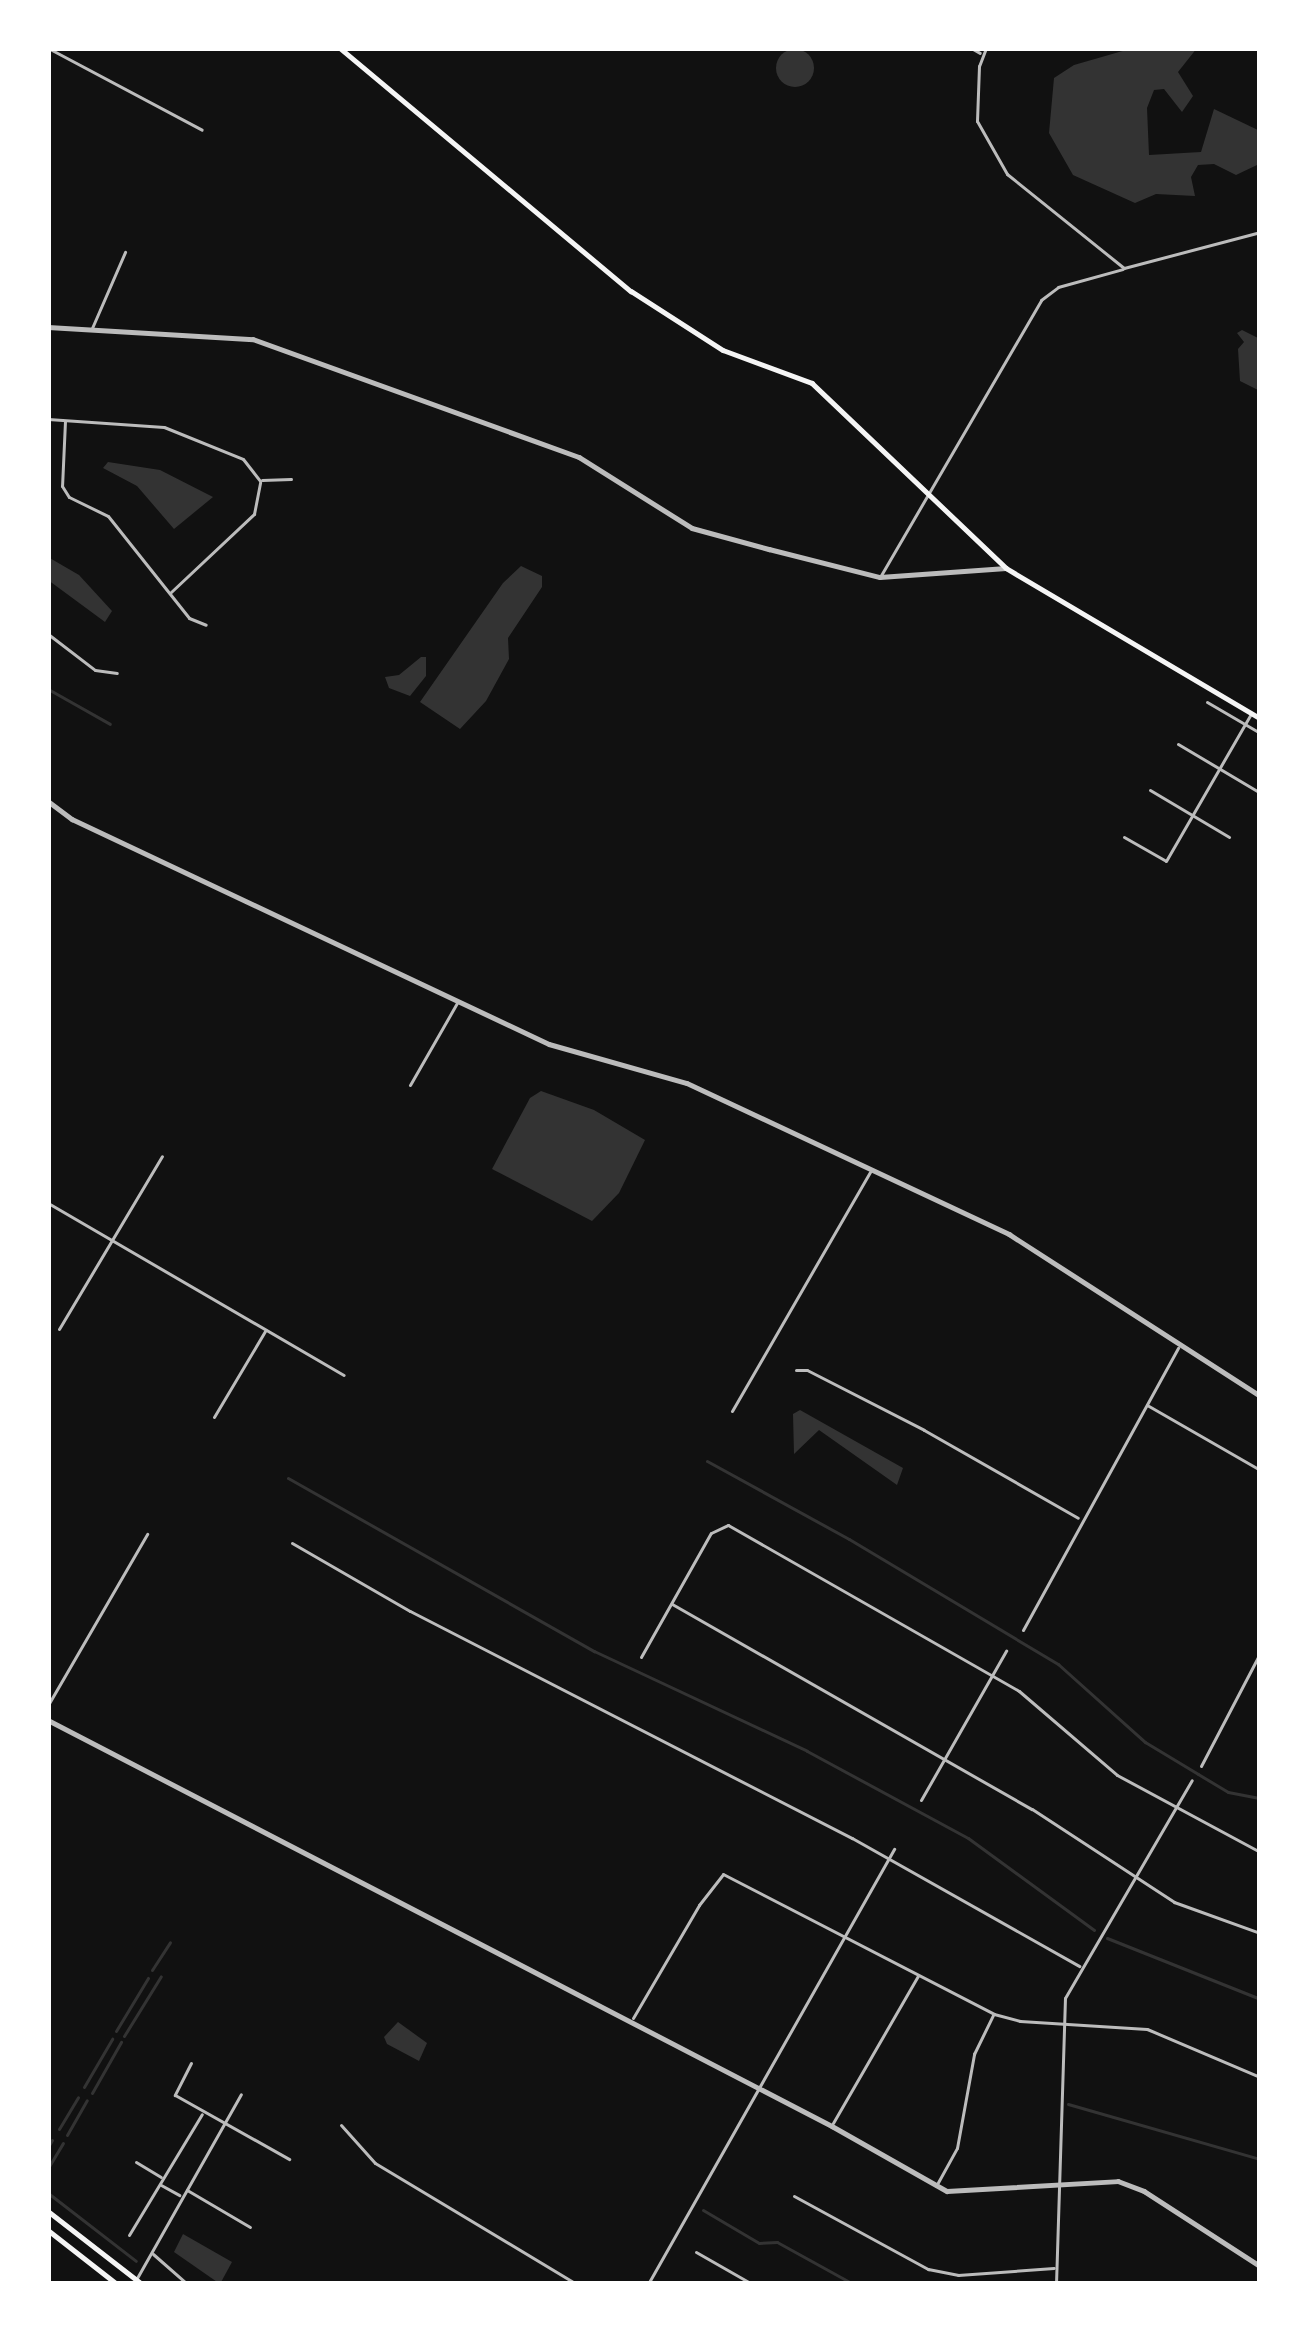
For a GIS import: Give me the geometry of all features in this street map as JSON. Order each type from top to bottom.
[{"type":"main road","points":[[340,48],[631,291],[723,350],[812,383],[872,435],[927,496],[1006,568],[1260,718]]},
{"type":"main road","points":[[48,2211],[139,2282]]},
{"type":"main road","points":[[48,2230],[118,2284]]},
{"type":"street","points":[[48,48],[202,130]]},
{"type":"street","points":[[971,48],[984,51],[977,121],[1007,174],[1124,268]]},
{"type":"street","points":[[880,577],[1046,295],[1124,268],[1260,232]]},
{"type":"street","points":[[92,330],[125,252]]},
{"type":"street","points":[[48,327],[253,339],[579,457],[692,528],[880,577],[1006,568]]},
{"type":"street","points":[[48,419],[164,427],[244,459],[260,481],[254,514],[170,593]]},
{"type":"street","points":[[65,421],[62,486],[69,496],[108,516],[189,618],[206,625]]},
{"type":"street","points":[[260,481],[291,479]]},
{"type":"street","points":[[48,634],[95,670],[117,673]]},
{"type":"street","points":[[1207,701],[1260,733]]},
{"type":"street","points":[[1124,837],[1166,861],[1252,712]]},
{"type":"street","points":[[1178,744],[1257,791]]},
{"type":"street","points":[[1150,790],[1229,837]]},
{"type":"street","points":[[48,801],[72,819],[549,1044],[687,1083],[1024,1243],[1260,1396]]},
{"type":"street","points":[[410,1085],[458,1001]]},
{"type":"street","points":[[59,1329],[162,1156]]},
{"type":"street","points":[[732,1412],[871,1170]]},
{"type":"street","points":[[48,1203],[344,1375]]},
{"type":"street","points":[[214,1418],[266,1329]]},
{"type":"street","points":[[1023,1630],[1179,1346]]},
{"type":"street","points":[[796,1370],[807,1370],[923,1430],[1080,1519]]},
{"type":"street","points":[[1146,1405],[1260,1470]]},
{"type":"street","points":[[641,1657],[720,1525],[1028,1696],[1117,1775],[1174,1810],[1260,1852]]},
{"type":"street","points":[[48,1705],[147,1534]]},
{"type":"street","points":[[292,1543],[410,1611],[888,1859],[1079,1966]]},
{"type":"street","points":[[671,1603],[1032,1808],[1132,1878],[1200,1913],[1260,1933]]},
{"type":"street","points":[[921,1800],[1006,1651]]},
{"type":"street","points":[[1201,1766],[1260,1653]]},
{"type":"street","points":[[48,1720],[832,2126],[936,2186],[960,2194],[1131,2184],[1260,2266]]},
{"type":"street","points":[[1056,2284],[1065,1998],[1079,1966],[1192,1780]]},
{"type":"street","points":[[648,2284],[894,1849]]},
{"type":"street","points":[[631,2021],[715,1879],[727,1875],[994,2014],[1148,2029],[1260,2078]]},
{"type":"street","points":[[832,2126],[919,1974]]},
{"type":"street","points":[[936,2186],[957,2148],[974,2054],[994,2014]]},
{"type":"street","points":[[191,2063],[175,2095],[289,2159]]},
{"type":"street","points":[[139,2282],[185,2189],[241,2094]]},
{"type":"street","points":[[130,2235],[203,2113]]},
{"type":"street","points":[[341,2125],[375,2163],[576,2284]]},
{"type":"street","points":[[136,2162],[181,2197]]},
{"type":"street","points":[[185,2189],[250,2227]]},
{"type":"street","points":[[794,2195],[928,2269],[958,2275],[1056,2268]]},
{"type":"street","points":[[696,2252],[752,2284]]},
{"type":"street","points":[[152,2253],[185,2282]]},
{"type":"shaded area","points":[[1133,48],[1197,48],[1178,72],[1193,96],[1182,112],[1164,89],[1154,90],[1147,108],[1149,155],[1201,152],[1214,109],[1260,131],[1257,165],[1236,175],[1214,164],[1198,165],[1191,177],[1195,196],[1156,194],[1135,203],[1073,175],[1049,133],[1054,78],[1074,65]]},
{"type":"shaded area","points":[[795,49],[808,55],[814,68],[808,81],[795,87],[782,81],[776,68],[782,55]]},
{"type":"shaded area","points":[[1242,330],[1260,339],[1260,391],[1240,381],[1238,349],[1244,342],[1237,333]]},
{"type":"shaded area","points":[[108,462],[160,470],[213,497],[174,529],[137,486],[103,468]]},
{"type":"shaded area","points":[[48,557],[79,575],[112,611],[105,622],[48,580]]},
{"type":"shaded area","points":[[521,566],[542,576],[542,587],[508,638],[509,659],[486,701],[460,729],[420,702],[503,583]]},
{"type":"shaded area","points":[[426,657],[426,676],[410,696],[389,688],[385,677],[399,675]]},
{"type":"shaded area","points":[[541,1091],[594,1110],[645,1140],[619,1193],[592,1221],[492,1169],[530,1098]]},
{"type":"shaded area","points":[[800,1410],[903,1468],[897,1485],[819,1430],[794,1454],[793,1414]]},
{"type":"shaded area","points":[[398,2022],[427,2043],[419,2061],[387,2044],[384,2037]]},
{"type":"shaded area","points":[[183,2234],[232,2262],[220,2284],[174,2252]]},
{"type":"waterway","points":[[48,689],[110,724]]},
{"type":"waterway","points":[[707,1461],[1058,1664],[1145,1742],[1228,1792],[1260,1798]]},
{"type":"waterway","points":[[288,1478],[594,1651],[807,1751],[968,1838],[1094,1930]]},
{"type":"waterway","points":[[1107,1938],[1260,1999]]},
{"type":"waterway","points":[[152,1970],[170,1942]]},
{"type":"waterway","points":[[124,2036],[161,1976]]},
{"type":"waterway","points":[[116,2031],[148,1978]]},
{"type":"waterway","points":[[84,2087],[112,2039]]},
{"type":"waterway","points":[[92,2093],[121,2042]]},
{"type":"waterway","points":[[59,2129],[78,2097]]},
{"type":"waterway","points":[[67,2135],[87,2100]]},
{"type":"waterway","points":[[1068,2104],[1260,2159]]},
{"type":"waterway","points":[[48,2147],[52,2140]]},
{"type":"waterway","points":[[48,2168],[63,2143]]},
{"type":"waterway","points":[[48,2193],[136,2261]]},
{"type":"waterway","points":[[703,2210],[759,2243],[777,2242],[853,2284]]}]
